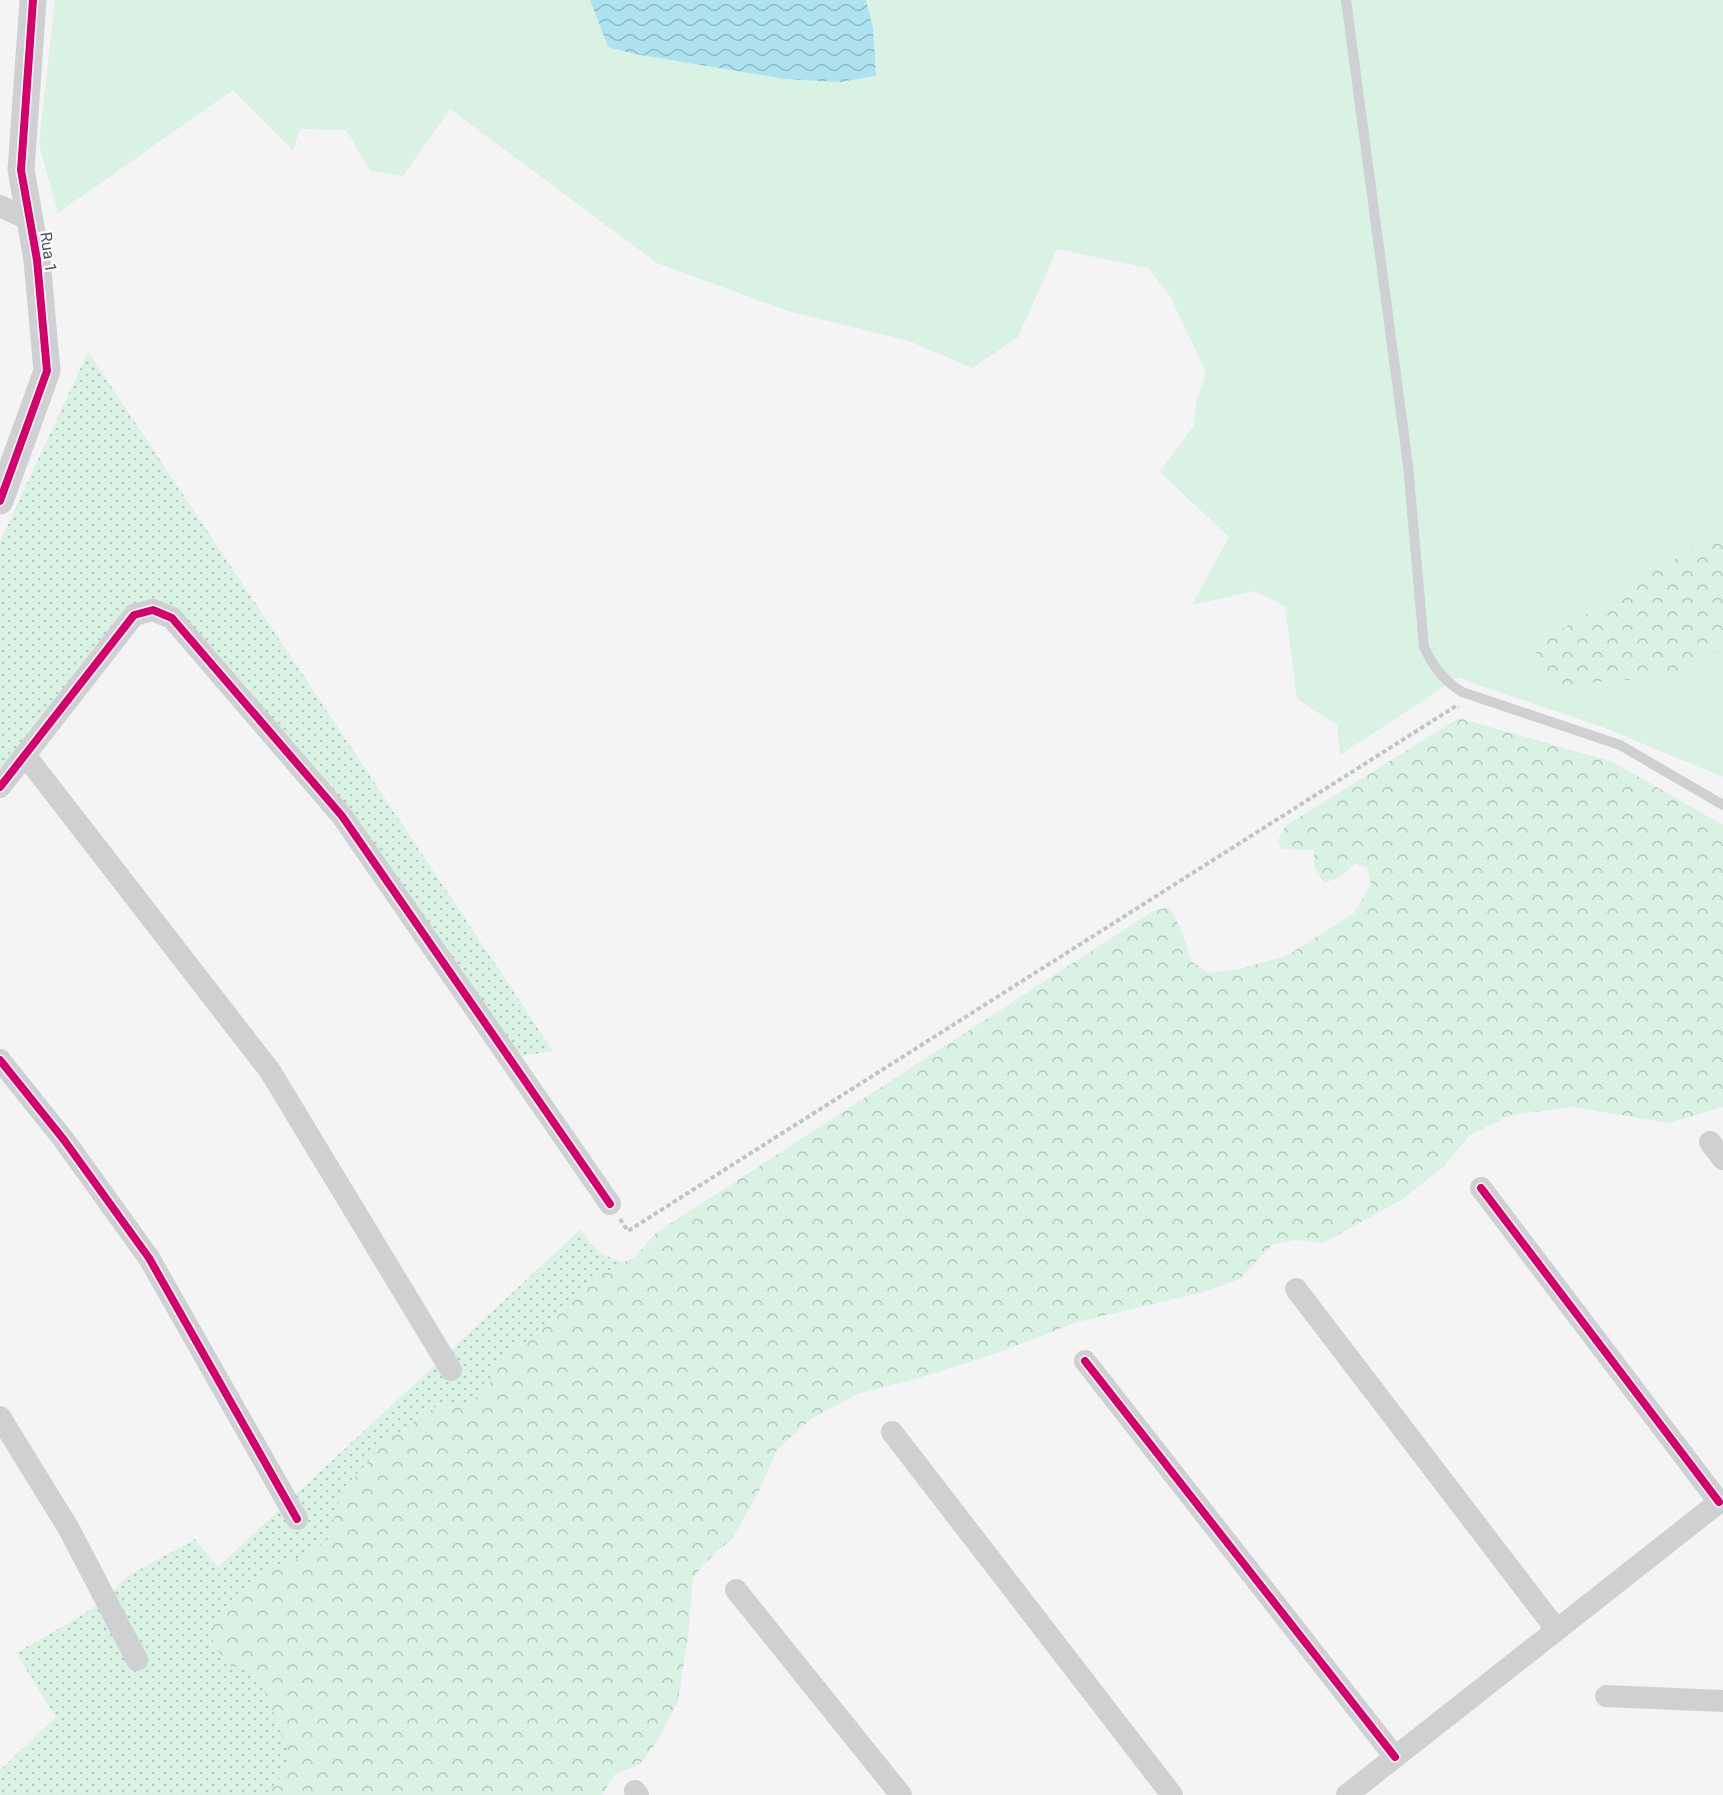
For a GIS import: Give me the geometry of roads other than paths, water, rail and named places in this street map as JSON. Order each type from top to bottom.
[{"type":"street","name":"Rua 1","points":[[0,501],[47,371],[37,260],[21,170],[33,0]]},
{"type":"street","points":[[0,206],[30,220]]},
{"type":"street","points":[[0,787],[134,615],[153,610],[172,618],[342,816],[610,1204]]},
{"type":"street","points":[[25,755],[270,1071],[451,1370]]},
{"type":"street","points":[[0,1060],[64,1140],[149,1258],[297,1518]]},
{"type":"street","points":[[1347,1795],[1721,1501],[1481,1188]]},
{"type":"street","points":[[1296,1289],[1556,1629]]},
{"type":"street","points":[[1085,1361],[1395,1757]]},
{"type":"street","points":[[0,1417],[69,1529],[137,1660]]},
{"type":"street","points":[[892,1432],[1172,1795]]},
{"type":"street","points":[[736,1590],[901,1795]]},
{"type":"street","points":[[1606,1696],[1723,1701]]},
{"type":"lane","points":[[1346,0],[1408,465],[1424,647],[1430,661],[1449,684],[1462,692],[1620,745],[1723,805]]},
{"type":"water","points":[[590,0],[866,0],[873,28],[876,76],[840,82],[785,79],[635,54],[608,47]]}]
